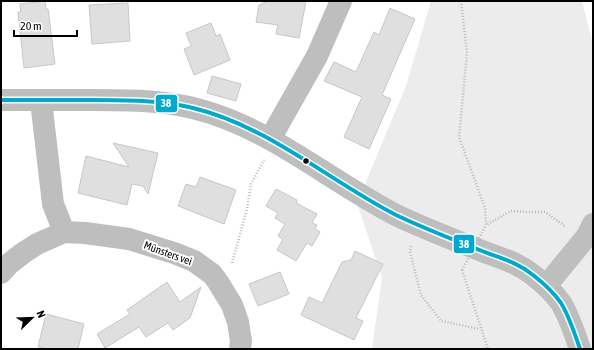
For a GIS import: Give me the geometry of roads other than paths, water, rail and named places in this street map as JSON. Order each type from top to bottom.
[{"type":"street","points":[[264,152],[317,56],[340,1]]},
{"type":"street","points":[[1,100],[162,102],[194,108],[227,119],[264,152],[350,189],[396,215],[483,252],[507,259],[532,274],[546,286],[560,303],[572,326],[580,349]]},
{"type":"street","points":[[41,101],[53,204],[64,232]]},
{"type":"street","points":[[546,286],[590,230]]},
{"type":"street","name":"Münsters vei","points":[[1,274],[9,264],[23,253],[37,244],[64,232],[85,233],[129,239],[174,253],[194,261],[212,274],[218,282],[232,305],[238,322],[241,342],[240,349]]}]
